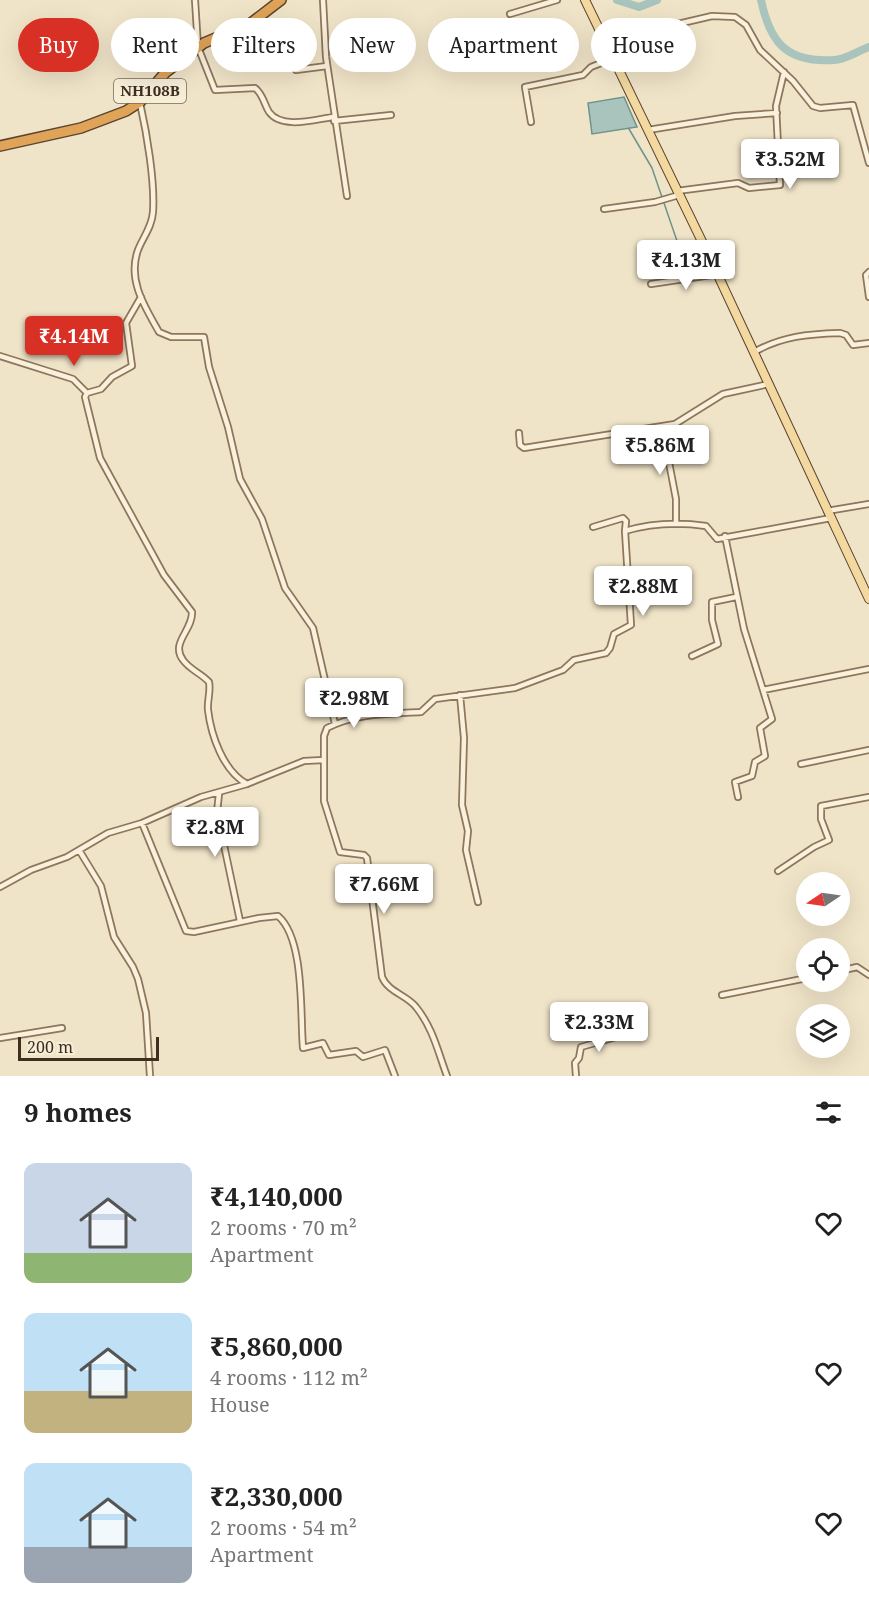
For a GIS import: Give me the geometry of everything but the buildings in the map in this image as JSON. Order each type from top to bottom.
[{"type":"highway","name":"NH108B","points":[[199,47],[251,24],[281,0]]},
{"type":"highway","name":"NH108B","points":[[0,146],[94,124],[117,115],[140,102],[166,72]]},
{"type":"main road","points":[[585,0],[593,18]]},
{"type":"main road","points":[[621,72],[718,274],[869,599]]},
{"type":"street","points":[[195,0],[196,18]]},
{"type":"street","points":[[323,0],[327,66],[347,196]]},
{"type":"street","points":[[510,14],[557,0]]},
{"type":"street","points":[[696,20],[712,16],[735,17],[746,25],[760,51],[784,72],[816,107],[853,105],[869,163]]},
{"type":"street","points":[[199,50],[215,90],[255,88],[260,92],[270,113],[280,120],[287,122],[391,115]]},
{"type":"street","points":[[317,67],[327,66]]},
{"type":"street","points":[[531,122],[525,87],[586,74],[591,67]]},
{"type":"street","points":[[604,209],[655,202],[678,193],[738,183],[749,188],[780,185],[776,99],[784,72]]},
{"type":"street","points":[[140,102],[153,182],[153,212],[150,228],[135,261],[134,275],[141,297],[163,334],[204,337],[209,367],[228,427],[240,479],[262,519],[285,588],[313,628],[334,724]]},
{"type":"street","points":[[648,130],[735,116],[777,113]]},
{"type":"street","points":[[869,272],[866,275],[869,297]]},
{"type":"street","points":[[651,284],[718,274]]},
{"type":"street","points":[[87,393],[99,390],[112,377],[132,366],[126,323],[141,297]]},
{"type":"street","points":[[754,352],[771,342],[796,335],[843,333],[853,345],[869,343]]},
{"type":"street","points":[[0,356],[73,379],[87,393]]},
{"type":"street","points":[[519,433],[520,445],[525,448],[675,424],[690,417],[723,394],[769,384]]},
{"type":"street","points":[[87,393],[85,397],[100,458],[164,575],[192,612],[192,618],[179,643],[179,652],[186,664],[208,682],[208,707],[218,746],[232,772],[247,784]]},
{"type":"street","points":[[662,426],[676,499],[676,524]]},
{"type":"street","points":[[626,531],[657,524],[706,526],[713,538],[869,504]]},
{"type":"street","points":[[444,1075],[436,1042],[417,1008],[410,1000],[388,987],[382,977],[367,858],[364,855],[345,855],[339,850],[324,801],[324,736],[327,728],[334,724],[361,716],[421,712],[433,700],[527,685],[564,670],[574,660],[608,651],[614,634],[632,625],[626,521],[623,518],[593,527]]},
{"type":"street","points":[[725,536],[736,597],[772,719],[760,728],[765,756],[755,762],[752,776],[736,780],[738,797]]},
{"type":"street","points":[[692,656],[718,644],[712,620],[712,602],[736,597]]},
{"type":"street","points":[[762,690],[869,669]]},
{"type":"street","points":[[460,695],[464,738],[462,805],[468,831],[466,850],[478,902]]},
{"type":"street","points":[[801,764],[869,750]]},
{"type":"street","points":[[0,887],[31,870],[80,850],[108,833],[142,823],[201,797],[219,794],[304,761],[323,760]]},
{"type":"street","points":[[219,794],[217,812],[240,921]]},
{"type":"street","points":[[778,871],[814,846],[829,840],[821,819],[821,806],[869,797]]},
{"type":"street","points":[[142,823],[186,931],[194,932],[240,921],[278,916],[288,928],[298,970],[303,1048],[323,1043],[329,1055],[356,1051],[363,1057],[385,1050],[395,1076]]},
{"type":"street","points":[[80,850],[101,886],[114,937],[130,961],[138,980],[146,1013],[150,1076]]},
{"type":"street","points":[[850,969],[857,967],[869,975]]},
{"type":"street","points":[[722,996],[796,980]]},
{"type":"street","points":[[0,1038],[62,1028]]},
{"type":"street","points":[[576,1076],[575,1063],[579,1058],[581,1047],[623,1035]]},
{"type":"water","points":[[624,97],[637,127],[592,134],[588,103]]},
{"type":"waterway","points":[[617,0],[639,7],[657,0]]},
{"type":"waterway","points":[[761,0],[776,39],[793,54],[818,60],[838,60],[869,47]]},
{"type":"waterway","points":[[629,129],[652,168],[689,276]]}]
